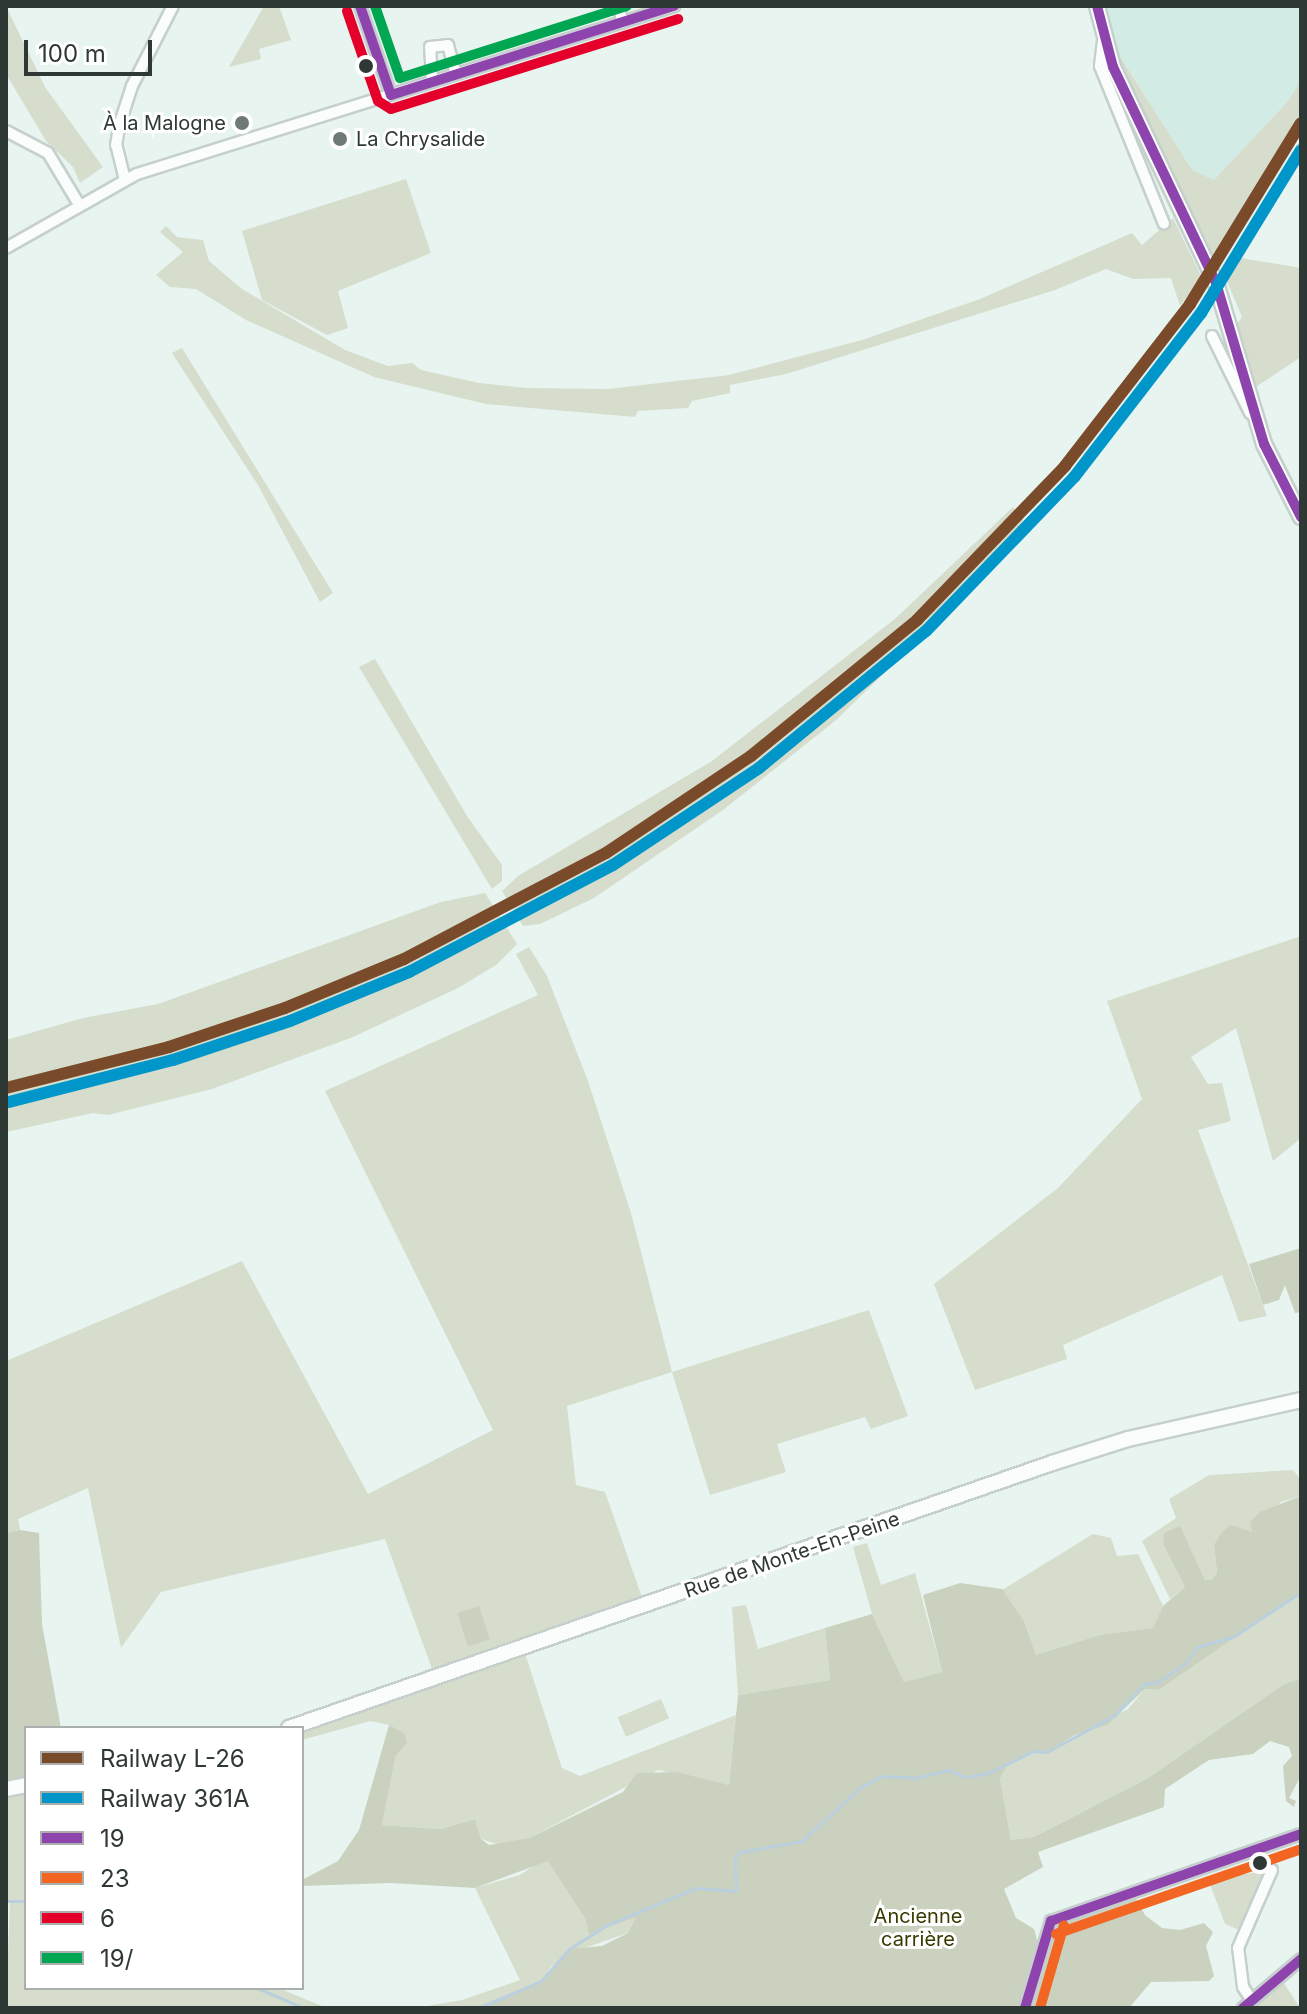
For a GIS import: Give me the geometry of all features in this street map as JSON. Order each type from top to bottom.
[{"type":"main road","points":[[1097,6],[1103,41],[1216,283],[1264,444],[1301,517]]},
{"type":"main road","name":"Rue de Monte-En-Peine","points":[[295,1726],[1052,1463],[1128,1439],[1301,1400]]},
{"type":"street","points":[[125,180],[116,145],[120,123],[138,73],[173,6]]},
{"type":"street","points":[[360,6],[391,95]]},
{"type":"street","points":[[618,6],[623,22]]},
{"type":"street","points":[[6,248],[125,180],[674,6]]},
{"type":"street","points":[[1103,41],[1100,66],[1164,224]]},
{"type":"street","points":[[432,82],[430,47],[448,45],[456,74]]},
{"type":"street","points":[[6,131],[48,153],[80,206]]},
{"type":"street","points":[[1212,336],[1264,444]]},
{"type":"street","points":[[1025,2008],[1051,1921],[1301,1834]]},
{"type":"street","points":[[1251,1999],[1243,1987],[1238,1948],[1272,1870]]},
{"type":"street","points":[[1243,2008],[1301,1959]]},
{"type":"shaded area","points":[[6,6],[45,87],[103,167],[80,183],[73,167],[46,141],[6,74]]},
{"type":"shaded area","points":[[264,6],[279,6],[291,40],[259,49],[261,59],[229,67]]},
{"type":"shaded area","points":[[1097,6],[1106,6],[1116,50],[1192,170],[1214,180],[1289,100],[1301,79],[1301,116],[1215,258],[1113,67]]},
{"type":"shaded area","points":[[1106,6],[1301,6],[1301,79],[1289,100],[1214,180],[1192,170],[1116,50]]},
{"type":"shaded area","points":[[406,179],[431,253],[338,291],[348,328],[327,335],[262,300],[242,231]]},
{"type":"shaded area","points":[[1173,218],[1202,278],[1180,306],[1171,278],[1133,279],[1106,269],[1055,290],[786,374],[730,385],[730,393],[692,401],[688,408],[638,411],[635,417],[486,404],[374,377],[246,320],[196,289],[170,287],[156,275],[183,252],[160,232],[166,226],[177,237],[203,240],[209,261],[242,289],[345,350],[388,366],[412,363],[421,370],[479,383],[527,388],[608,389],[729,375],[862,340],[980,299],[1132,233],[1142,245]]},
{"type":"shaded area","points":[[1241,258],[1301,268],[1301,357],[1254,388],[1232,331],[1242,317],[1224,274]]},
{"type":"shaded area","points":[[182,348],[333,593],[320,602],[258,485],[172,353]]},
{"type":"shaded area","points":[[1013,507],[1031,531],[835,721],[723,810],[594,898],[540,924],[523,926],[502,891],[518,876],[712,761],[896,618]]},
{"type":"shaded area","points":[[375,659],[467,816],[502,865],[502,881],[492,889],[359,667]]},
{"type":"shaded area","points":[[485,893],[517,944],[496,965],[458,988],[353,1037],[212,1089],[108,1115],[93,1113],[6,1132],[6,1040],[83,1018],[158,1004],[441,902]]},
{"type":"shaded area","points":[[1301,936],[1301,1138],[1273,1161],[1236,1028],[1191,1057],[1208,1084],[1222,1083],[1231,1121],[1198,1130],[1267,1316],[1239,1322],[1222,1275],[1063,1345],[1067,1359],[975,1390],[934,1284],[1058,1188],[1142,1099],[1107,1001]]},
{"type":"shaded area","points":[[529,947],[547,976],[588,1081],[631,1213],[672,1372],[567,1406],[576,1485],[605,1492],[645,1606],[524,1650],[562,1768],[580,1776],[736,1715],[729,1785],[658,1770],[529,1838],[500,1845],[481,1839],[475,1819],[441,1829],[382,1825],[396,1755],[396,1729],[389,1725],[370,1721],[304,1739],[304,1727],[436,1680],[385,1539],[161,1592],[121,1648],[88,1488],[18,1519],[20,1530],[6,1533],[6,1361],[242,1261],[368,1494],[493,1430],[325,1091],[538,995],[516,954]]},
{"type":"shaded area","points":[[869,1310],[908,1416],[871,1429],[865,1417],[777,1444],[786,1472],[710,1495],[672,1372]]},
{"type":"shaded area","points":[[1293,1470],[1301,1480],[1301,1496],[1281,1502],[1253,1532],[1214,1545],[1217,1573],[1211,1580],[1205,1580],[1180,1527],[1163,1544],[1185,1587],[1170,1599],[1142,1541],[1176,1518],[1169,1499],[1209,1475]]},
{"type":"shaded area","points":[[1093,1534],[1111,1538],[1117,1556],[1138,1554],[1163,1606],[1154,1628],[1099,1635],[1036,1655],[1024,1621],[1002,1590]]},
{"type":"shaded area","points":[[867,1543],[881,1585],[915,1573],[942,1672],[904,1682],[872,1614],[853,1547]]},
{"type":"shaded area","points":[[1301,1592],[1301,1678],[1284,1684],[1148,1778],[1034,1837],[1011,1840],[1000,1778],[1010,1762],[1063,1743],[1128,1709],[1145,1689],[1159,1690]]},
{"type":"shaded area","points":[[746,1605],[758,1649],[825,1628],[830,1680],[738,1695],[732,1607]]},
{"type":"shaded area","points":[[661,1699],[669,1718],[626,1737],[618,1717]]},
{"type":"shaded area","points":[[24,1786],[24,1990],[283,1990],[327,2008],[6,2008],[10,1901],[6,1901],[6,1791]]},
{"type":"shaded area","points":[[541,1861],[549,1861],[586,1920],[607,1925],[637,1916],[628,1933],[576,1951],[551,1967],[541,1981],[484,2008],[416,2008],[462,2000],[520,1980],[475,1888],[520,1875]]},
{"type":"shaded area","points":[[1268,1871],[1239,1930],[1225,1924],[1208,1879]]},
{"type":"shaded area","points":[[1282,1980],[1300,2008],[1253,2008],[1262,1999]]},
{"type":"green space","points":[[1301,1248],[1301,1312],[1295,1313],[1285,1285],[1279,1300],[1263,1305],[1249,1264]]},
{"type":"green space","name":"Ancienne carrière","points":[[1301,1496],[1301,1592],[1159,1690],[1145,1689],[1107,1725],[1075,1735],[1047,1752],[1030,1753],[1010,1762],[1000,1778],[1011,1840],[1034,1837],[1148,1778],[1284,1684],[1301,1678],[1301,1776],[1289,1798],[1296,1801],[1294,1807],[1286,1801],[1283,1766],[1292,1756],[1289,1747],[1270,1741],[1253,1754],[1209,1760],[1165,1789],[1164,1807],[1038,1852],[1043,1867],[1004,1889],[1016,1918],[1034,1929],[1039,1947],[1051,1921],[1132,1892],[1145,1915],[1162,1928],[1180,1930],[1204,1923],[1213,1932],[1206,1946],[1214,1976],[1209,1981],[1151,1982],[1129,2008],[484,2008],[540,1981],[569,1949],[602,1946],[628,1933],[636,1917],[589,1934],[586,1920],[548,1861],[475,1888],[390,1883],[304,1886],[304,1879],[338,1861],[359,1830],[389,1725],[404,1733],[407,1743],[396,1755],[382,1825],[441,1829],[475,1819],[481,1839],[489,1845],[529,1838],[623,1792],[637,1773],[676,1772],[729,1785],[738,1695],[830,1680],[825,1628],[872,1614],[904,1682],[942,1672],[923,1595],[960,1583],[1002,1589],[1024,1621],[1036,1655],[1099,1635],[1153,1628],[1163,1606],[1185,1587],[1163,1544],[1164,1533],[1180,1526],[1205,1580],[1211,1580],[1217,1573],[1214,1545],[1223,1531],[1231,1525],[1252,1532],[1250,1522],[1260,1512]]},
{"type":"green space","points":[[20,1530],[39,1533],[42,1624],[61,1726],[24,1726],[24,1785],[6,1789],[6,1533]]},
{"type":"green space","points":[[479,1606],[490,1639],[468,1646],[457,1613]]},
{"type":"waterway","points":[[478,2008],[541,1981],[569,1949],[607,1925],[696,1888],[736,1891],[735,1857],[740,1852],[802,1841],[861,1787],[882,1776],[916,1778],[949,1770],[964,1777],[988,1773],[1034,1751],[1047,1752],[1115,1715],[1144,1684],[1158,1682],[1185,1664],[1197,1647],[1233,1637],[1301,1592]]},
{"type":"waterway","points":[[6,1901],[24,1901]]},
{"type":"waterway","points":[[262,1990],[304,2008]]},
{"type":"rail line","name":"L-26","points":[[6,1088],[169,1047],[285,1008],[404,959],[606,853],[751,756],[917,620],[1065,466],[1190,304],[1301,123]]},
{"type":"rail line","name":"361A","points":[[9,1102],[173,1060],[290,1021],[409,972],[613,865],[759,768],[926,631],[1075,476],[1201,313],[1301,150]]},
{"type":"transit line","name":"19","points":[[360,6],[391,95]]},
{"type":"transit line","name":"19/","points":[[375,6],[400,78],[627,6]]},
{"type":"transit line","name":"19","points":[[391,95],[674,6]]},
{"type":"transit line","name":"19","points":[[1097,6],[1113,67],[1216,283],[1264,444],[1301,517]]},
{"type":"transit line","name":"6","points":[[347,11],[378,101],[391,109],[678,19]]},
{"type":"transit line","name":"19","points":[[1051,1921],[1301,1834]]},
{"type":"transit line","name":"23","points":[[1056,1934],[1301,1849]]},
{"type":"transit line","name":"19","points":[[1025,2008],[1051,1921]]},
{"type":"transit line","name":"23","points":[[1040,2008],[1064,1925]]},
{"type":"transit line","name":"19","points":[[1243,2008],[1301,1959]]},
{"type":"place","name":"À la Malogne","points":[[242,123]]},
{"type":"place","name":"La Chrysalide","points":[[340,139]]}]
